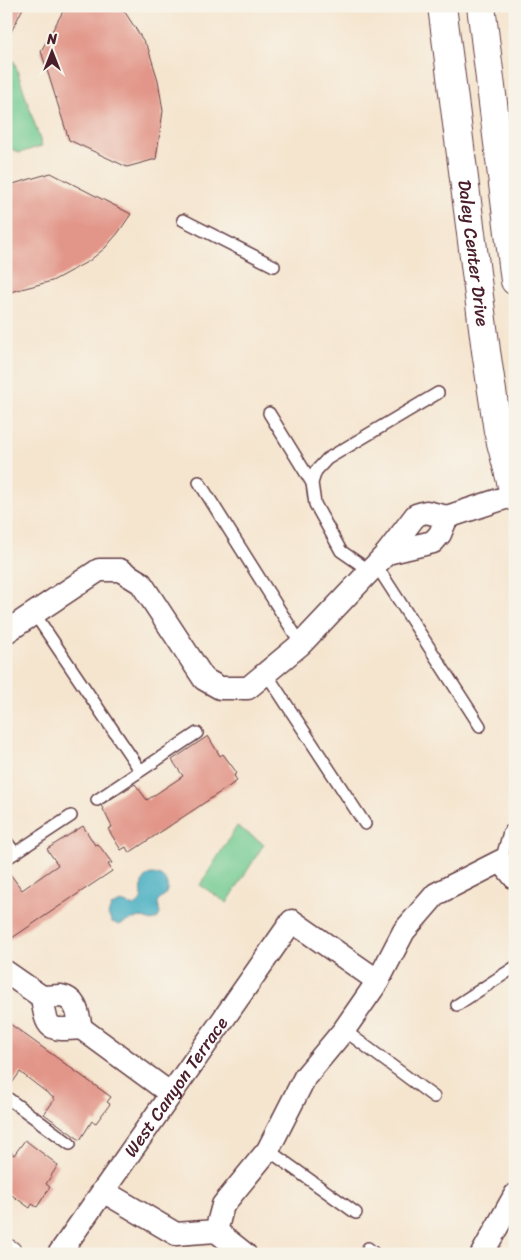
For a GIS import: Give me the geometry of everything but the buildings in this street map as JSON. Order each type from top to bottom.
[{"type":"main road","name":"Daley Center Drive","points":[[442,6],[486,351],[498,431],[514,496]]},
{"type":"main road","points":[[480,6],[515,281]]},
{"type":"street","points":[[6,632],[99,570],[120,570],[140,583],[204,680],[220,688],[248,688],[301,644],[377,563],[416,515],[426,512],[448,517],[514,496]]},
{"type":"street","points":[[377,563],[433,542],[440,534],[448,517]]},
{"type":"street","points":[[216,1231],[223,1205],[268,1150],[305,1077],[344,1030],[378,981],[404,931],[436,894],[508,870]]},
{"type":"street","name":"West Canyon Terrace","points":[[59,1254],[292,921],[378,981]]},
{"type":"street","points":[[6,972],[42,997],[61,996],[71,999],[77,1008],[81,1028],[171,1094]]},
{"type":"street","points":[[104,1190],[176,1234],[216,1231],[245,1254]]},
{"type":"street","points":[[482,1254],[515,1195]]},
{"type":"lane","points":[[183,220],[274,266]]},
{"type":"lane","points":[[312,483],[316,471],[327,459],[438,393]]},
{"type":"lane","points":[[269,413],[312,483],[315,504],[341,551],[377,563],[480,726]]},
{"type":"lane","points":[[199,482],[301,644]]},
{"type":"lane","points":[[34,613],[140,770]]},
{"type":"lane","points":[[266,673],[365,824]]},
{"type":"lane","points":[[97,800],[197,733]]},
{"type":"lane","points":[[6,841],[10,856],[71,816]]},
{"type":"lane","points":[[508,870],[508,832],[515,828]]},
{"type":"lane","points":[[457,1005],[515,966]]},
{"type":"lane","points":[[344,1030],[434,1097]]},
{"type":"lane","points":[[6,1098],[70,1144]]},
{"type":"lane","points":[[268,1150],[356,1213]]},
{"type":"green space","points":[[14,61],[42,146],[19,153],[6,146],[6,64]]},
{"type":"green space","points":[[237,826],[264,844],[227,903],[200,885]]},
{"type":"water","points":[[151,874],[162,877],[167,885],[166,893],[158,902],[160,914],[158,918],[152,921],[139,917],[119,925],[112,922],[108,915],[111,906],[121,902],[134,906],[138,904],[141,899],[142,883]]}]
